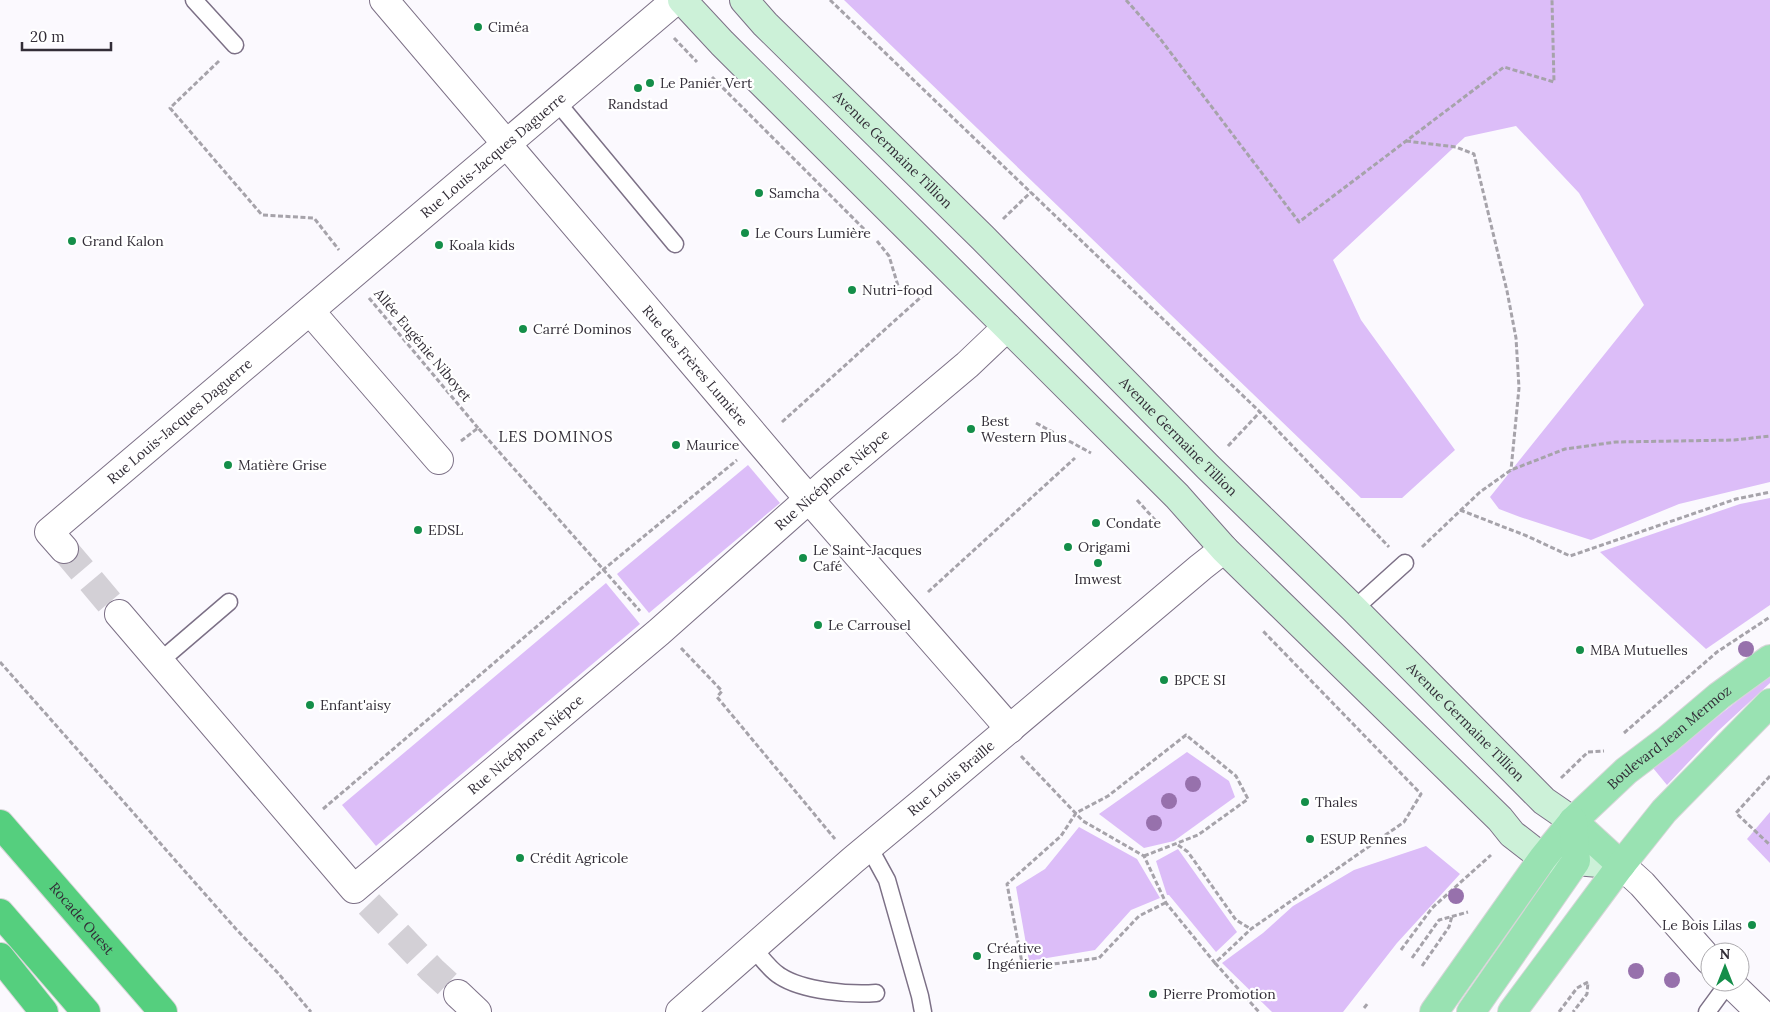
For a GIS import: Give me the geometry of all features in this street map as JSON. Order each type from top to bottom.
[{"type":"highway","name":"Rocade Ouest","points":[[0,824],[163,1012]]},
{"type":"highway","points":[[0,913],[86,1012]]},
{"type":"highway","points":[[0,957],[44,1012]]},
{"type":"main road","name":"Boulevard Jean Mermoz","points":[[1434,1012],[1543,858],[1573,821],[1626,771],[1668,740],[1719,696],[1770,659]]},
{"type":"main road","points":[[1512,1012],[1621,865],[1664,811],[1770,703]]},
{"type":"main road","points":[[1471,1012],[1576,861],[1573,821]]},
{"type":"main road","name":"Avenue Germaine Tillion","points":[[1573,821],[1621,865]]},
{"type":"street","name":"Rue des Frères Lumière","points":[[384,0],[1006,733]]},
{"type":"street","name":"Rue Louis-Jacques Daguerre","points":[[56,541],[310,311],[676,0]]},
{"type":"street","points":[[682,0],[722,43],[1176,496],[1224,548],[1500,819],[1512,834],[1543,858],[1621,865],[1642,884],[1700,949]]},
{"type":"street","name":"Avenue Germaine Tillion","points":[[744,0],[765,24],[983,238],[1160,418],[1544,800],[1573,821]]},
{"type":"street","points":[[310,311],[439,460]]},
{"type":"street","name":"Rue Nicéphore Niépce","points":[[119,614],[362,897],[652,623],[809,499],[970,361],[1007,326]]},
{"type":"street","name":"Rue Louis Braille","points":[[680,1012],[869,847],[1224,548]]},
{"type":"street","points":[[1739,992],[1760,1012]]},
{"type":"lane","points":[[194,0],[235,45]]},
{"type":"lane","points":[[557,102],[675,244]]},
{"type":"lane","points":[[1354,609],[1405,563]]},
{"type":"lane","points":[[159,662],[229,602]]},
{"type":"lane","points":[[869,847],[887,880],[923,1012]]},
{"type":"lane","points":[[753,948],[779,976],[793,982],[828,992],[858,994],[876,992]]},
{"type":"lane","points":[[1707,1012],[1722,992]]},
{"type":"path","points":[[830,0],[1260,412],[1405,563],[1480,492],[1511,470],[1566,449],[1588,445],[1650,441],[1734,440],[1770,436]]},
{"type":"path","points":[[1126,0],[1158,36],[1299,222],[1504,67],[1554,82],[1552,0]]},
{"type":"path","points":[[655,18],[699,65]]},
{"type":"path","name":"Allée Eugénie Niboyet","points":[[235,45],[170,108],[262,215],[314,218],[353,274],[478,428],[652,623],[675,642],[722,692],[716,697],[826,828]]},
{"type":"path","points":[[706,72],[878,242],[889,256],[899,289]]},
{"type":"path","points":[[1406,141],[1456,147],[1474,154],[1507,291],[1516,338],[1519,388],[1511,470]]},
{"type":"path","points":[[302,828],[604,569],[760,442],[914,304]]},
{"type":"path","points":[[1036,423],[1092,454]]},
{"type":"path","points":[[439,460],[478,428]]},
{"type":"path","points":[[926,594],[1075,458]]},
{"type":"path","points":[[1460,510],[1527,536],[1570,556],[1736,499],[1770,492]]},
{"type":"path","points":[[1136,500],[1156,520]]},
{"type":"path","points":[[1620,737],[1718,652],[1770,617]]},
{"type":"path","points":[[1215,963],[1251,929],[1404,822],[1421,794],[1256,623]]},
{"type":"path","points":[[0,662],[311,1012]]},
{"type":"path","points":[[1006,733],[1083,821],[1144,856],[1166,903],[1215,963],[1259,1012]]},
{"type":"path","points":[[1144,856],[1198,835],[1248,798],[1236,776],[1186,735],[1108,796],[1076,813],[1061,836],[1007,884],[1022,968],[1099,958],[1139,916],[1166,903]]},
{"type":"path","points":[[1544,800],[1563,776],[1588,752],[1604,751],[1609,746]]},
{"type":"path","points":[[1770,776],[1736,813],[1770,845]]},
{"type":"path","points":[[1178,844],[1188,852],[1236,920],[1251,929]]},
{"type":"path","points":[[1401,950],[1432,908],[1481,865]]},
{"type":"path","points":[[1412,958],[1439,920],[1469,912]]},
{"type":"path","points":[[1422,966],[1449,927],[1452,916]]},
{"type":"path","points":[[1559,1012],[1577,988],[1588,982],[1586,994],[1574,1012]]},
{"type":"path","points":[[1364,1008],[1368,1003]]},
{"type":"shaded area","points":[[844,0],[1770,0],[1770,482],[1679,504],[1591,540],[1499,509],[1490,497],[1644,305],[1579,193],[1516,126],[1465,137],[1333,260],[1361,320],[1455,450],[1402,498],[1361,498]]},
{"type":"shaded area","points":[[748,465],[780,503],[649,613],[617,574]]},
{"type":"shaded area","points":[[1770,498],[1770,605],[1706,649],[1600,552],[1740,504]]},
{"type":"shaded area","points":[[606,583],[640,624],[376,846],[342,805]]},
{"type":"shaded area","points":[[1770,675],[1770,683],[1718,731],[1667,785],[1653,768]]},
{"type":"shaded area","points":[[1187,752],[1229,781],[1235,797],[1174,841],[1144,848],[1099,814]]},
{"type":"shaded area","points":[[1770,812],[1770,863],[1747,839]]},
{"type":"shaded area","points":[[1079,827],[1137,859],[1160,898],[1131,910],[1095,950],[1029,961],[1016,887],[1045,869]]},
{"type":"shaded area","points":[[1426,846],[1460,874],[1397,943],[1343,1012],[1272,1012],[1222,963],[1263,933],[1293,906],[1354,870]]},
{"type":"shaded area","points":[[1178,849],[1237,932],[1216,952],[1169,895],[1167,895],[1156,861]]},
{"type":"tunnel","points":[[64,549],[119,614]]},
{"type":"tunnel","points":[[369,904],[432,970],[458,994]]},
{"type":"place","name":"Ciméa","points":[[478,27]]},
{"type":"place","name":"Le Panier Vert","points":[[650,83]]},
{"type":"place","name":"Randstad","points":[[638,88]]},
{"type":"place","name":"Samcha","points":[[759,193]]},
{"type":"place","name":"Le Cours Lumière","points":[[745,233]]},
{"type":"place","name":"Grand Kalon","points":[[72,241]]},
{"type":"place","name":"Koala kids","points":[[439,245]]},
{"type":"place","name":"Nutri-food","points":[[852,290]]},
{"type":"place","name":"Carré Dominos","points":[[523,329]]},
{"type":"place","name":"Best Western Plus","points":[[971,429]]},
{"type":"place","name":"Maurice","points":[[676,445]]},
{"type":"place","name":"Matière Grise","points":[[228,465]]},
{"type":"place","name":"Condate","points":[[1096,523]]},
{"type":"place","name":"EDSL","points":[[418,530]]},
{"type":"place","name":"Origami","points":[[1068,547]]},
{"type":"place","name":"Le Saint-Jacques Café","points":[[803,558]]},
{"type":"place","name":"Imwest","points":[[1098,563]]},
{"type":"place","name":"Le Carrousel","points":[[818,625]]},
{"type":"place","name":"MBA Mutuelles","points":[[1580,650]]},
{"type":"place","name":"BPCE SI","points":[[1164,680]]},
{"type":"place","name":"Enfant'aisy","points":[[310,705]]},
{"type":"place","name":"Thales","points":[[1305,802]]},
{"type":"place","name":"ESUP Rennes","points":[[1310,839]]},
{"type":"place","name":"Crédit Agricole","points":[[520,858]]},
{"type":"place","name":"Le Bois Lilas","points":[[1752,925]]},
{"type":"place","name":"Créative Ingénierie","points":[[977,956]]},
{"type":"place","name":"Pierre Promotion","points":[[1153,994]]},
{"type":"district","name":"LES DOMINOS","points":[[556,437]]}]
